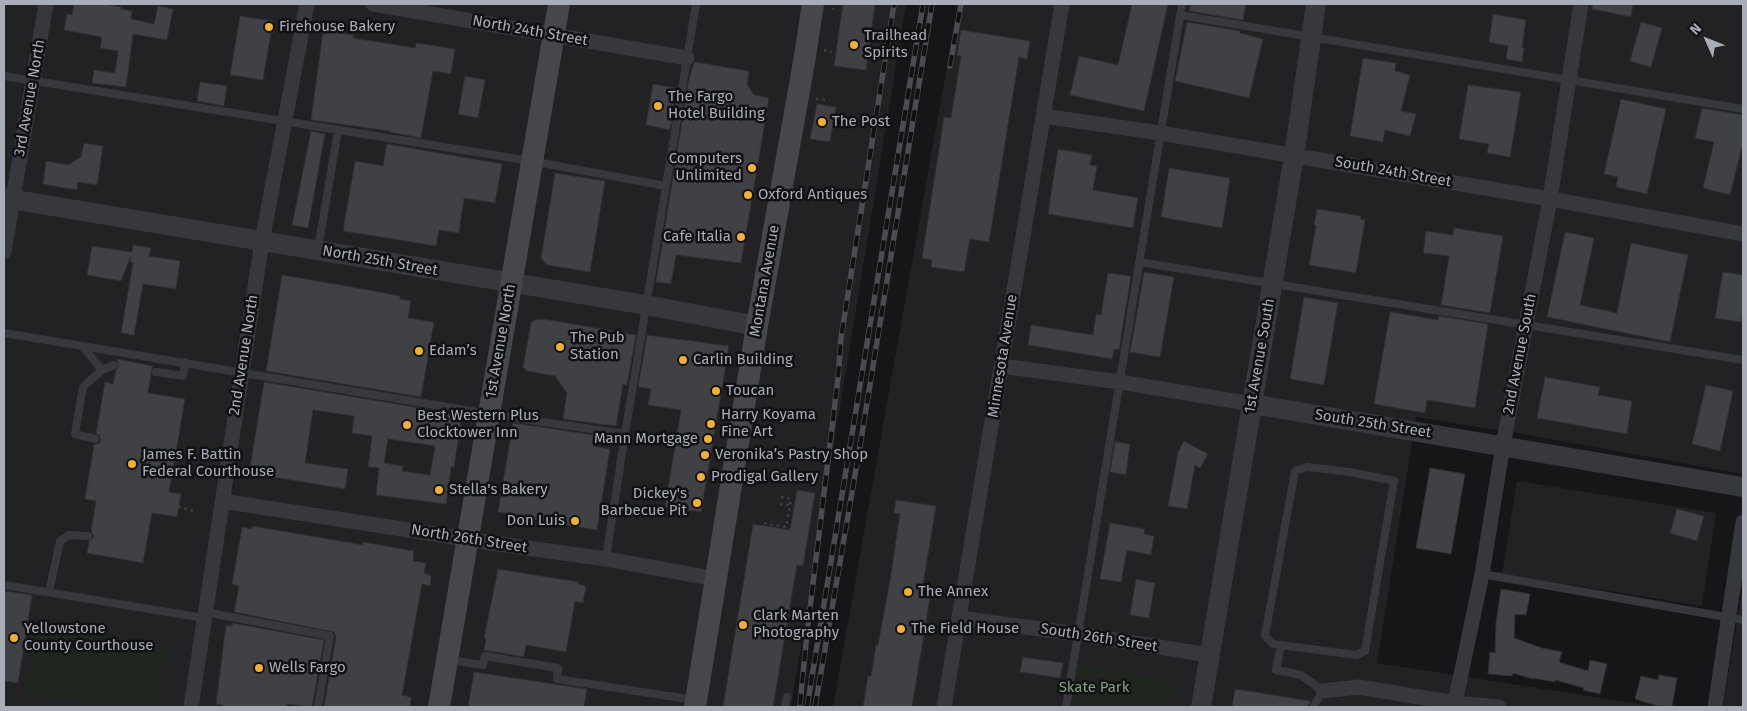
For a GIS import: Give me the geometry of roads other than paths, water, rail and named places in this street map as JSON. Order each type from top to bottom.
[{"type":"main road","name":"1st Avenue North","points":[[439,707],[559,4]]},
{"type":"main road","name":"Montana Avenue","points":[[696,704],[757,326],[803,70],[822,6]]},
{"type":"street","name":"3rd Avenue North","points":[[4,252],[8,199],[33,80],[46,4]]},
{"type":"street","name":"2nd Avenue North","points":[[191,707],[262,241],[307,4]]},
{"type":"street","name":"North 24th Street","points":[[373,4],[423,8],[553,36],[687,58]]},
{"type":"street","name":"Minnesota Avenue","points":[[944,707],[1062,4]]},
{"type":"street","name":"1st Avenue South","points":[[1201,707],[1294,156],[1316,4]]},
{"type":"street","name":"2nd Avenue South","points":[[1447,704],[1482,574],[1503,445],[1550,198],[1581,4]]},
{"type":"street","name":"South 24th Street","points":[[1043,116],[1550,198],[1743,234]]},
{"type":"street","name":"North 25th Street","points":[[8,199],[646,305],[757,326]]},
{"type":"street","name":"South 25th Street","points":[[1001,366],[1120,382],[1503,445],[1743,487]]},
{"type":"street","name":"North 26th Street","points":[[222,501],[606,559],[716,579]]},
{"type":"street","points":[[1715,707],[1743,522]]},
{"type":"street","name":"South 26th Street","points":[[959,618],[1078,634],[1209,655]]},
{"type":"street","points":[[1323,691],[1359,687],[1447,704],[1499,707]]},
{"type":"lane","points":[[606,559],[696,4]]},
{"type":"lane","points":[[1066,707],[1182,4]]},
{"type":"lane","points":[[1180,15],[1743,109]]},
{"type":"lane","points":[[4,76],[531,161],[666,186]]},
{"type":"lane","points":[[317,250],[338,130]]},
{"type":"lane","points":[[1139,262],[1743,360]]},
{"type":"lane","points":[[4,332],[489,414],[625,434]]},
{"type":"lane","points":[[82,346],[102,370]]},
{"type":"lane","points":[[156,372],[183,376],[185,362]]},
{"type":"lane","points":[[95,439],[75,434],[83,387],[102,370],[114,364]]},
{"type":"lane","points":[[1307,467],[1350,472],[1394,481],[1365,650],[1356,656],[1281,645],[1273,644],[1265,636],[1295,472],[1307,467]]},
{"type":"lane","points":[[49,592],[60,541],[69,535],[88,536]]},
{"type":"lane","points":[[1482,574],[1743,620]]},
{"type":"lane","points":[[4,585],[330,636],[318,707]]},
{"type":"lane","points":[[1281,645],[1276,670],[1300,675],[1323,691],[1314,707]]},
{"type":"lane","points":[[447,659],[482,666],[485,656],[558,668],[557,679],[696,704]]},
{"type":"lane","points":[[785,707],[787,697]]},
{"type":"railway","points":[[800,705],[841,338],[894,4]]},
{"type":"railway","points":[[807,707],[923,4]]},
{"type":"railway","points":[[815,707],[861,440],[932,4]]},
{"type":"railway","points":[[950,66],[961,4]]},
{"type":"place","name":"Firehouse Bakery","points":[[269,27]]},
{"type":"place","name":"Trailhead Spirits","points":[[854,45]]},
{"type":"place","name":"The Fargo Hotel Building","points":[[658,106]]},
{"type":"place","name":"The Post","points":[[822,122]]},
{"type":"place","name":"Computers Unlimited","points":[[752,168]]},
{"type":"place","name":"Oxford Antiques","points":[[748,195]]},
{"type":"place","name":"Cafe Italia","points":[[741,237]]},
{"type":"place","name":"The Pub Station","points":[[560,347]]},
{"type":"place","name":"Edam’s","points":[[419,351]]},
{"type":"place","name":"Carlin Building","points":[[683,360]]},
{"type":"place","name":"Toucan","points":[[716,391]]},
{"type":"place","name":"Harry Koyama Fine Art","points":[[711,424]]},
{"type":"place","name":"Best Western Plus Clocktower Inn","points":[[407,425]]},
{"type":"place","name":"Mann Mortgage","points":[[708,439]]},
{"type":"place","name":"Veronika’s Pastry Shop","points":[[705,455]]},
{"type":"place","name":"James F. Battin Federal Courthouse","points":[[132,464]]},
{"type":"place","name":"Prodigal Gallery","points":[[701,477]]},
{"type":"place","name":"Stella's Bakery","points":[[439,490]]},
{"type":"place","name":"Dickey's Barbecue Pit","points":[[697,503]]},
{"type":"place","name":"Don Luis","points":[[575,521]]},
{"type":"place","name":"The Annex","points":[[908,592]]},
{"type":"place","name":"Clark Marten Photography","points":[[743,625]]},
{"type":"place","name":"The Field House","points":[[901,629]]},
{"type":"place","name":"Yellowstone County Courthouse","points":[[14,638]]},
{"type":"place","name":"Wells Fargo","points":[[259,668]]},
{"type":"park label","name":"Skate Park","points":[[1094,688]]}]
